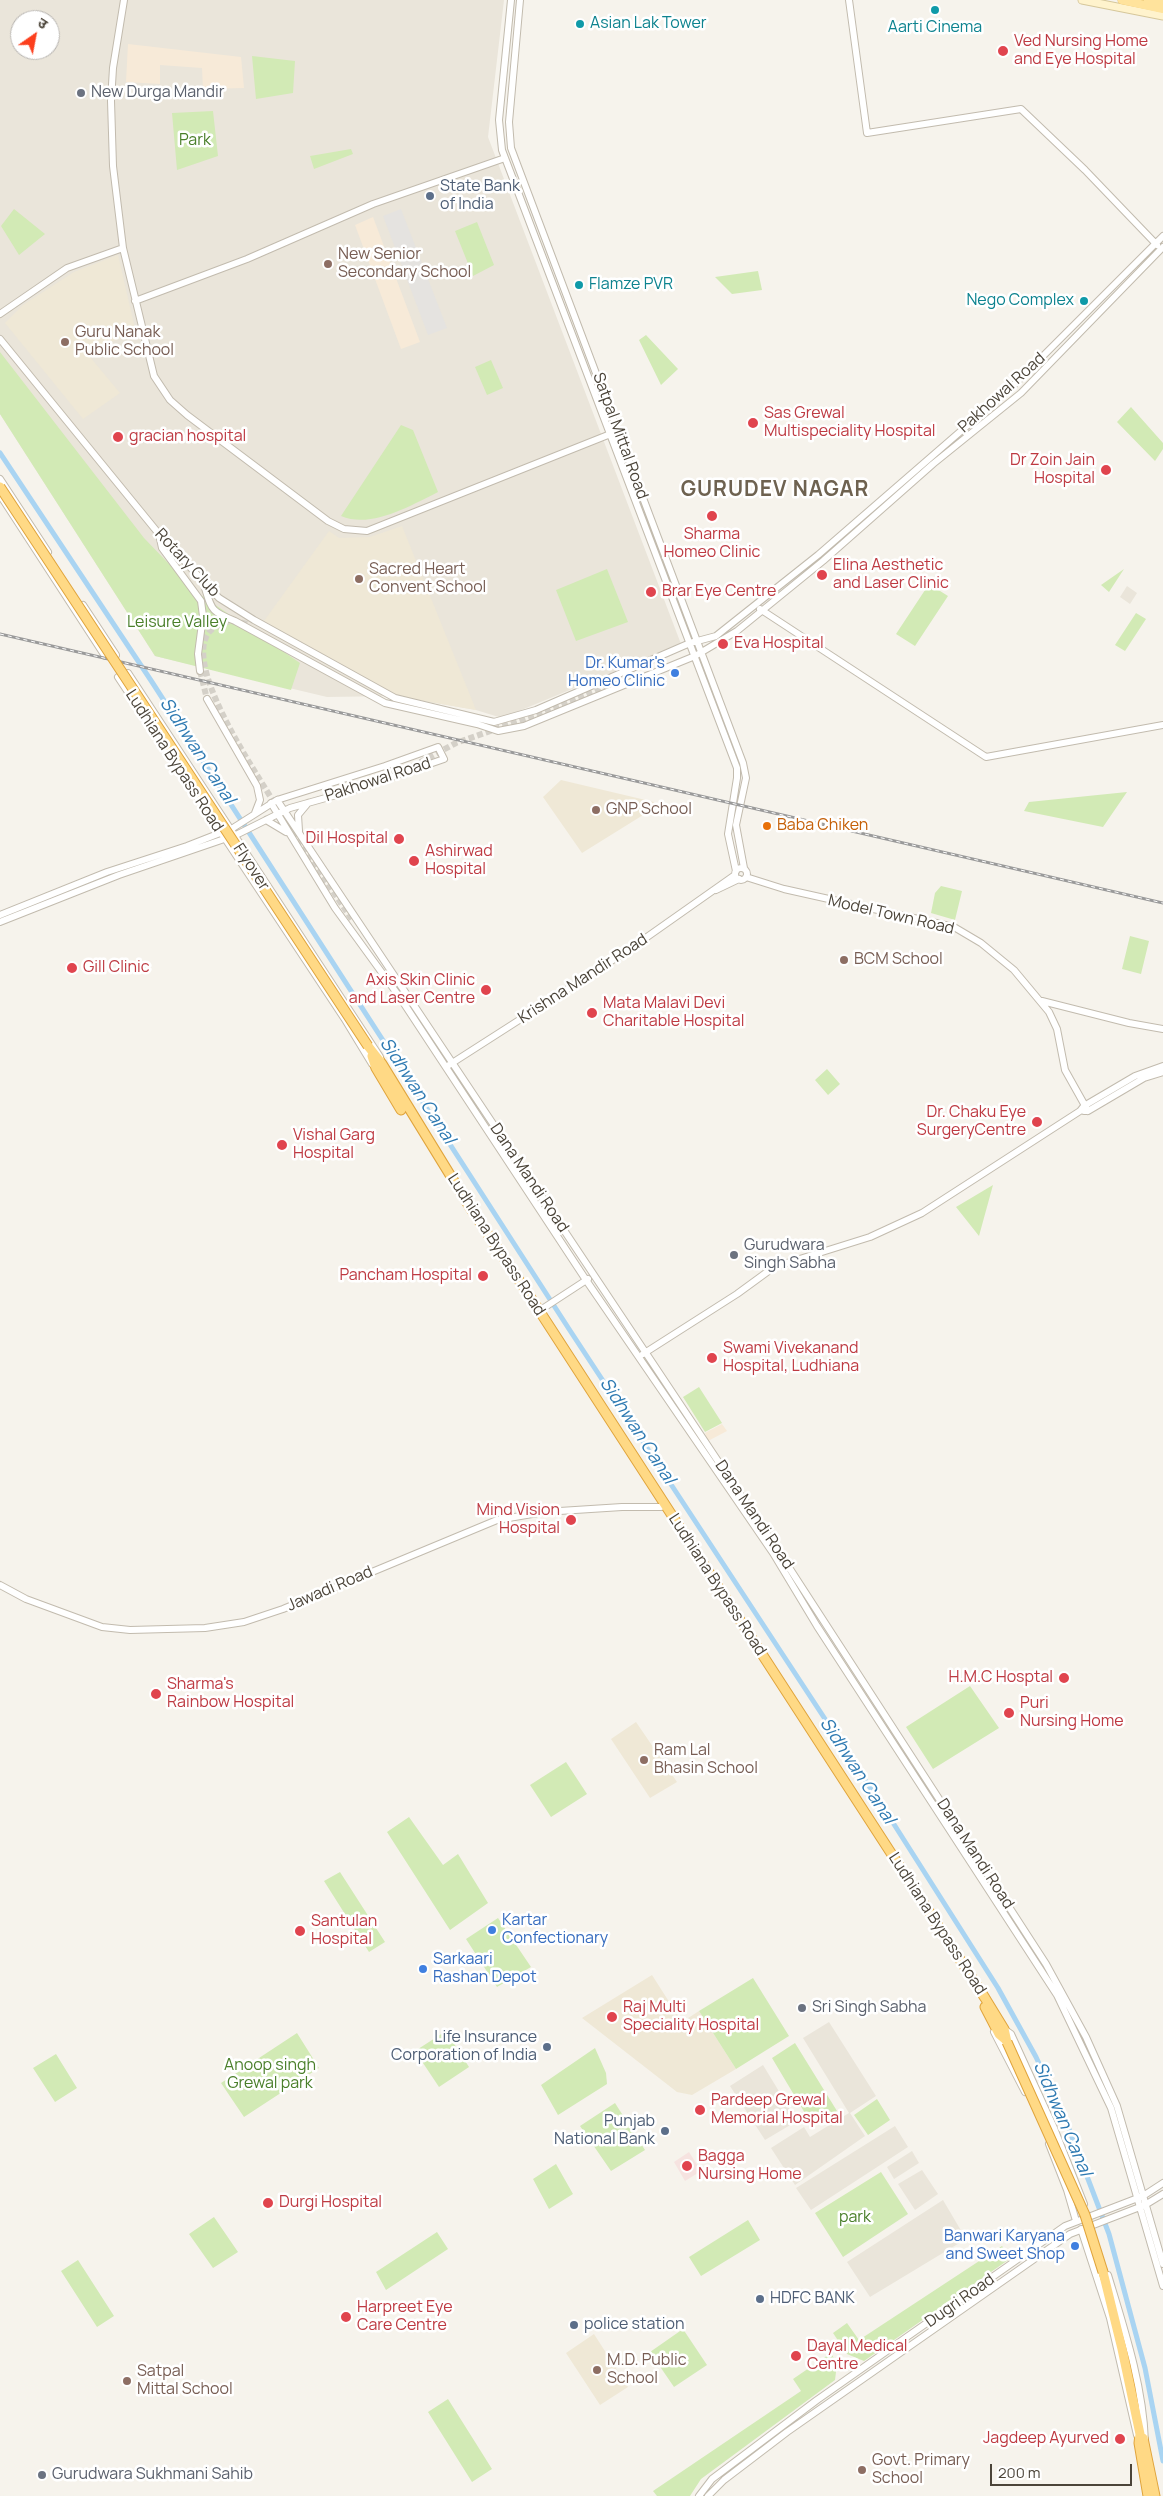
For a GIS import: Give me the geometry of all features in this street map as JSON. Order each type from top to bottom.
[{"type":"highway","name":"Flyover","points":[[0,487],[368,1046],[379,1066]]},
{"type":"highway","name":"Ludhiana Bypass Road","points":[[379,1066],[433,1150],[542,1309],[1004,2029]]},
{"type":"highway","name":"Ludhiana Bypass Road","points":[[379,1066],[450,1188],[661,1507],[711,1587],[981,2000],[992,2022],[1007,2041]]},
{"type":"highway","points":[[1004,2029],[1007,2041],[1081,2206],[1095,2244],[1120,2341],[1155,2496]]},
{"type":"highway","points":[[1141,2438],[1148,2496]]},
{"type":"main road","points":[[1082,0],[1163,16]]},
{"type":"main road","points":[[1122,0],[1161,7]]},
{"type":"main road","points":[[1148,0],[1161,7]]},
{"type":"street","points":[[124,0],[113,68],[111,109],[113,166],[123,248],[135,300],[154,376],[170,400],[211,434],[328,520],[344,529],[367,530],[382,525],[618,431]]},
{"type":"street","name":"Satpal Mittal Road","points":[[511,0],[499,135],[505,158],[690,643],[698,655],[746,771],[736,825],[744,868],[747,873],[739,876]]},
{"type":"street","name":"Satpal Mittal Road","points":[[520,0],[509,122],[511,148],[698,640],[698,655]]},
{"type":"street","points":[[849,0],[867,133],[1021,109],[1161,243]]},
{"type":"street","points":[[135,300],[238,262],[372,204],[505,158]]},
{"type":"street","name":"Pakhowal Road","points":[[494,722],[536,710],[690,643],[716,636],[818,555],[1014,385],[1161,243]]},
{"type":"street","name":"Pakhowal Road","points":[[479,720],[504,732],[538,721],[698,655],[737,631],[1021,393],[1161,243]]},
{"type":"street","points":[[0,314],[67,268],[84,260],[123,248]]},
{"type":"street","name":"Rotary Club","points":[[0,339],[159,534],[219,598],[254,620],[395,698],[479,720],[494,722]]},
{"type":"street","points":[[0,479],[116,655],[104,656],[0,495]]},
{"type":"street","points":[[159,534],[162,548],[194,587],[201,600],[203,616],[198,654],[200,671]]},
{"type":"street","points":[[203,581],[211,608],[217,615],[235,621],[385,703],[479,720]]},
{"type":"street","points":[[754,606],[986,757],[1163,725]]},
{"type":"street","points":[[247,624],[382,699],[395,698]]},
{"type":"street","points":[[698,655],[737,768],[728,834],[739,876]]},
{"type":"street","name":"Ludhiana Bypass Road","points":[[128,673],[380,1057],[379,1066],[118,677],[128,673]]},
{"type":"street","points":[[208,699],[258,786],[260,800],[253,815]]},
{"type":"street","name":"Pakhowal Road","points":[[0,915],[107,872],[232,829],[274,802],[438,747],[444,759],[354,790],[280,811],[235,836],[119,875],[0,922]]},
{"type":"street","name":"Dana Mandi Road","points":[[274,802],[300,837],[449,1065],[593,1275],[641,1354],[790,1569],[1066,1997],[1116,2106],[1140,2198],[1163,2264]]},
{"type":"street","points":[[300,837],[298,815],[309,802]]},
{"type":"street","points":[[301,803],[280,811],[289,835],[358,940],[449,1065],[586,1280],[641,1354],[737,1294],[774,1267],[870,1237],[922,1213],[1135,1076],[1163,1066]]},
{"type":"street","points":[[266,820],[289,835]]},
{"type":"street","name":"Krishna Mandir Road","points":[[449,1065],[630,949],[712,891],[739,876]]},
{"type":"street","name":"Model Town Road","points":[[739,876],[784,890],[954,927],[994,953],[1014,970],[1042,1001],[1057,1029],[1065,1070],[1084,1109]]},
{"type":"street","points":[[353,922],[361,930],[358,940]]},
{"type":"street","points":[[1042,1001],[1121,1022],[1163,1029]]},
{"type":"street","points":[[1084,1109],[1144,1078],[1163,1072]]},
{"type":"street","points":[[542,1309],[593,1275]]},
{"type":"street","name":"Jawadi Road","points":[[0,1585],[26,1599],[102,1627],[130,1630],[205,1628],[244,1622],[283,1609],[497,1520],[553,1511],[661,1507]]},
{"type":"street","points":[[992,2022],[996,2036],[1044,2132],[1067,2190],[1076,2221]]},
{"type":"street","points":[[1004,2029],[1011,2034],[1044,2105],[1092,2224],[1130,2352],[1144,2428],[1141,2438]]},
{"type":"street","name":"Dugri Road","points":[[699,2496],[712,2480],[817,2400],[1065,2226],[1140,2198],[1163,2183]]},
{"type":"street","name":"Dugri Road","points":[[708,2496],[724,2480],[788,2432],[1070,2234],[1143,2206],[1163,2194]]},
{"type":"street","points":[[1143,2206],[1163,2286]]},
{"type":"street","points":[[1081,2229],[1110,2318],[1132,2422],[1141,2438]]},
{"type":"shaded area","points":[[0,0],[504,0],[488,137],[681,644],[502,718],[476,710],[395,696],[327,697],[155,656],[0,414]]},
{"type":"shaded area","points":[[128,44],[241,57],[244,88],[203,89],[202,68],[160,65],[160,84],[126,82]]},
{"type":"shaded area","points":[[401,209],[447,328],[428,335],[383,216]]},
{"type":"shaded area","points":[[373,217],[420,342],[401,349],[355,225]]},
{"type":"shaded area","name":"Guru Nanak Public School","points":[[118,255],[136,333],[85,351],[120,393],[83,419],[5,323],[23,305],[74,272]]},
{"type":"shaded area","name":"Sacred Heart Convent School","points":[[402,526],[476,710],[395,696],[310,651],[264,621],[329,531],[339,538],[370,537]]},
{"type":"shaded area","points":[[1127,586],[1137,593],[1130,604],[1120,597]]},
{"type":"shaded area","points":[[561,780],[654,802],[656,807],[582,853],[543,797]]},
{"type":"shaded area","points":[[722,1424],[727,1431],[708,1441],[705,1433]]},
{"type":"shaded area","name":"Ram Lal Bhasin School","points":[[636,1722],[677,1782],[650,1798],[611,1739]]},
{"type":"shaded area","points":[[652,1975],[682,2022],[699,2011],[736,2069],[692,2095],[677,2092],[582,2018]]},
{"type":"shaded area","points":[[829,2022],[876,2096],[850,2113],[865,2136],[795,2185],[771,2148],[804,2127],[810,2137],[849,2113],[803,2038]]},
{"type":"shaded area","points":[[763,2065],[797,2121],[765,2140],[730,2086]]},
{"type":"shaded area","points":[[895,2126],[908,2147],[811,2210],[796,2188]]},
{"type":"shaded area","points":[[912,2151],[919,2163],[894,2179],[887,2167]]},
{"type":"shaded area","name":"Bagga Nursing Home","points":[[689,2152],[701,2171],[685,2181],[674,2162]]},
{"type":"shaded area","points":[[922,2170],[938,2194],[915,2210],[898,2184]]},
{"type":"shaded area","points":[[943,2200],[966,2239],[870,2297],[847,2262]]},
{"type":"shaded area","name":"M.D. Public School","points":[[594,2334],[628,2387],[600,2405],[566,2353]]},
{"type":"green space","points":[[252,56],[295,61],[293,93],[256,99]]},
{"type":"green space","name":"Park","points":[[213,111],[218,156],[177,170],[172,113]]},
{"type":"green space","points":[[351,149],[353,154],[314,169],[310,156]]},
{"type":"green space","points":[[14,209],[45,234],[19,255],[1,226]]},
{"type":"green space","points":[[477,222],[494,265],[473,276],[455,231]]},
{"type":"green space","points":[[758,271],[762,290],[732,294],[715,277]]},
{"type":"green space","points":[[646,335],[678,369],[661,385],[639,340]]},
{"type":"green space","name":"Leisure Valley","points":[[0,352],[144,538],[195,591],[300,663],[291,690],[155,656],[0,414]]},
{"type":"green space","points":[[491,360],[503,388],[487,395],[475,367]]},
{"type":"green space","points":[[1131,407],[1163,443],[1163,449],[1155,461],[1117,422]]},
{"type":"green space","points":[[401,425],[413,430],[438,492],[403,509],[377,518],[365,520],[341,516]]},
{"type":"green space","points":[[607,569],[628,622],[576,641],[556,590]]},
{"type":"green space","points":[[1124,569],[1109,592],[1101,585]]},
{"type":"green space","points":[[929,584],[948,596],[915,646],[896,634]]},
{"type":"green space","points":[[1136,613],[1146,619],[1125,651],[1115,645]]},
{"type":"green space","points":[[1127,792],[1103,827],[1024,811],[1029,802]]},
{"type":"green space","points":[[941,886],[962,891],[955,920],[931,913],[935,893]]},
{"type":"green space","points":[[1130,936],[1149,941],[1141,974],[1122,969]]},
{"type":"green space","points":[[827,1069],[840,1084],[828,1095],[815,1080]]},
{"type":"green space","points":[[993,1185],[979,1236],[956,1207]]},
{"type":"green space","points":[[699,1387],[722,1423],[705,1432],[683,1397]]},
{"type":"green space","points":[[970,1686],[999,1728],[933,1769],[906,1727]]},
{"type":"green space","points":[[566,1762],[587,1794],[551,1817],[530,1785]]},
{"type":"green space","points":[[409,1817],[443,1865],[458,1854],[488,1903],[450,1930],[387,1832]]},
{"type":"green space","points":[[340,1872],[385,1942],[369,1952],[324,1881]]},
{"type":"green space","points":[[498,1918],[531,1967],[497,1987],[466,1939]]},
{"type":"green space","points":[[753,1978],[789,2036],[736,2069],[699,2011]]},
{"type":"green space","points":[[446,2031],[469,2067],[439,2087],[415,2051]]},
{"type":"green space","name":"Anoop singh Grewal park","points":[[297,2033],[319,2068],[244,2117],[221,2083]]},
{"type":"green space","points":[[795,2043],[837,2111],[812,2125],[772,2058]]},
{"type":"green space","points":[[595,2048],[606,2073],[607,2084],[558,2115],[541,2085]]},
{"type":"green space","points":[[56,2054],[77,2088],[55,2102],[33,2068]]},
{"type":"green space","points":[[877,2099],[890,2120],[868,2135],[854,2115]]},
{"type":"green space","points":[[615,2103],[645,2150],[611,2171],[580,2126]]},
{"type":"green space","points":[[556,2164],[573,2194],[549,2209],[533,2179]]},
{"type":"green space","name":"park","points":[[881,2172],[908,2214],[843,2257],[815,2213]]},
{"type":"green space","points":[[214,2217],[238,2252],[213,2268],[189,2234]]},
{"type":"green space","points":[[748,2220],[760,2240],[701,2276],[689,2257]]},
{"type":"green space","points":[[437,2232],[448,2249],[386,2290],[376,2272]]},
{"type":"green space","points":[[1002,2246],[1011,2258],[864,2361],[847,2354],[833,2333],[847,2323],[859,2340]]},
{"type":"green space","points":[[78,2260],[114,2316],[97,2327],[61,2271]]},
{"type":"green space","points":[[683,2329],[707,2365],[674,2387],[650,2352]]},
{"type":"green space","points":[[831,2353],[837,2364],[835,2380],[701,2479],[690,2496],[657,2496],[653,2491],[801,2391],[793,2379]]},
{"type":"green space","points":[[448,2399],[492,2469],[472,2482],[428,2412]]},
{"type":"waterway","name":"Sidhwan Canal","points":[[0,453],[152,682],[569,1329],[890,1818],[998,1988],[1036,2057],[1067,2124],[1109,2234],[1145,2368],[1163,2461]]},
{"type":"tunnel","points":[[247,624],[231,621],[215,627],[205,641],[204,662],[211,687],[223,715],[276,806]]},
{"type":"tunnel","points":[[200,671],[207,699]]},
{"type":"tunnel","points":[[387,776],[417,764],[456,743],[547,711],[631,676]]},
{"type":"tunnel","points":[[283,817],[353,921]]},
{"type":"railway","points":[[0,634],[1163,903]]},
{"type":"place","name":"Aarti Cinema","points":[[935,10]]},
{"type":"place","name":"Asian Lak Tower","points":[[580,24]]},
{"type":"place","name":"Ved Nursing Home and Eye Hospital","points":[[1003,51]]},
{"type":"place","name":"New Durga Mandir","points":[[81,93]]},
{"type":"place","name":"State Bank of India","points":[[430,196]]},
{"type":"place","name":"New Senior Secondary School","points":[[328,264]]},
{"type":"place","name":"Flamze PVR","points":[[579,285]]},
{"type":"place","name":"Nego Complex","points":[[1084,301]]},
{"type":"place","name":"Guru Nanak Public School","points":[[65,342]]},
{"type":"place","name":"Sas Grewal Multispeciality Hospital","points":[[753,423]]},
{"type":"place","name":"gracian hospital","points":[[118,437]]},
{"type":"place","name":"Dr Zoin Jain Hospital","points":[[1106,470]]},
{"type":"place","name":"Sharma Homeo Clinic","points":[[712,516]]},
{"type":"place","name":"Elina Aesthetic and Laser Clinic","points":[[822,575]]},
{"type":"place","name":"Sacred Heart Convent School","points":[[359,579]]},
{"type":"place","name":"Brar Eye Centre","points":[[651,592]]},
{"type":"place","name":"Eva Hospital","points":[[723,644]]},
{"type":"place","name":"Dr. Kumar's Homeo Clinic","points":[[675,673]]},
{"type":"place","name":"GNP School","points":[[596,810]]},
{"type":"place","name":"Baba Chiken","points":[[767,826]]},
{"type":"place","name":"Dil Hospital","points":[[399,839]]},
{"type":"place","name":"Ashirwad Hospital","points":[[414,861]]},
{"type":"place","name":"BCM School","points":[[844,960]]},
{"type":"place","name":"Gill Clinic","points":[[72,968]]},
{"type":"place","name":"Axis Skin Clinic and Laser Centre","points":[[486,990]]},
{"type":"place","name":"Mata Malavi Devi Charitable Hospital","points":[[592,1013]]},
{"type":"place","name":"Dr. Chaku Eye SurgeryCentre","points":[[1037,1122]]},
{"type":"place","name":"Vishal Garg Hospital","points":[[282,1145]]},
{"type":"place","name":"Gurudwara Singh Sabha","points":[[734,1255]]},
{"type":"place","name":"Pancham Hospital","points":[[483,1276]]},
{"type":"place","name":"Swami Vivekanand Hospital, Ludhiana","points":[[712,1358]]},
{"type":"place","name":"Mind Vision Hospital","points":[[571,1520]]},
{"type":"place","name":"H.M.C Hosptal","points":[[1064,1678]]},
{"type":"place","name":"Sharma's Rainbow Hospital","points":[[156,1694]]},
{"type":"place","name":"Puri Nursing Home","points":[[1009,1713]]},
{"type":"place","name":"Ram Lal Bhasin School","points":[[644,1760]]},
{"type":"place","name":"Kartar Confectionary","points":[[492,1930]]},
{"type":"place","name":"Santulan Hospital","points":[[300,1931]]},
{"type":"place","name":"Sarkaari Rashan Depot","points":[[423,1969]]},
{"type":"place","name":"Sri Singh Sabha","points":[[802,2008]]},
{"type":"place","name":"Raj Multi Speciality Hospital","points":[[612,2017]]},
{"type":"place","name":"Life Insurance Corporation of India","points":[[547,2047]]},
{"type":"place","name":"Pardeep Grewal Memorial Hospital","points":[[700,2110]]},
{"type":"place","name":"Punjab National Bank","points":[[665,2131]]},
{"type":"place","name":"Bagga Nursing Home","points":[[687,2166]]},
{"type":"place","name":"Durgi Hospital","points":[[268,2203]]},
{"type":"place","name":"Banwari Karyana and Sweet Shop","points":[[1075,2246]]},
{"type":"place","name":"HDFC BANK","points":[[760,2299]]},
{"type":"place","name":"Harpreet Eye Care Centre","points":[[346,2317]]},
{"type":"place","name":"police station","points":[[574,2325]]},
{"type":"place","name":"Dayal Medical Centre","points":[[796,2356]]},
{"type":"place","name":"M.D. Public School","points":[[597,2370]]},
{"type":"place","name":"Satpal Mittal School","points":[[127,2381]]},
{"type":"place","name":"Jagdeep Ayurved","points":[[1120,2439]]},
{"type":"place","name":"Govt. Primary School","points":[[862,2470]]},
{"type":"place","name":"Gurudwara Sukhmani Sahib","points":[[42,2475]]},
{"type":"district","name":"GURUDEV NAGAR","points":[[775,490]]}]
